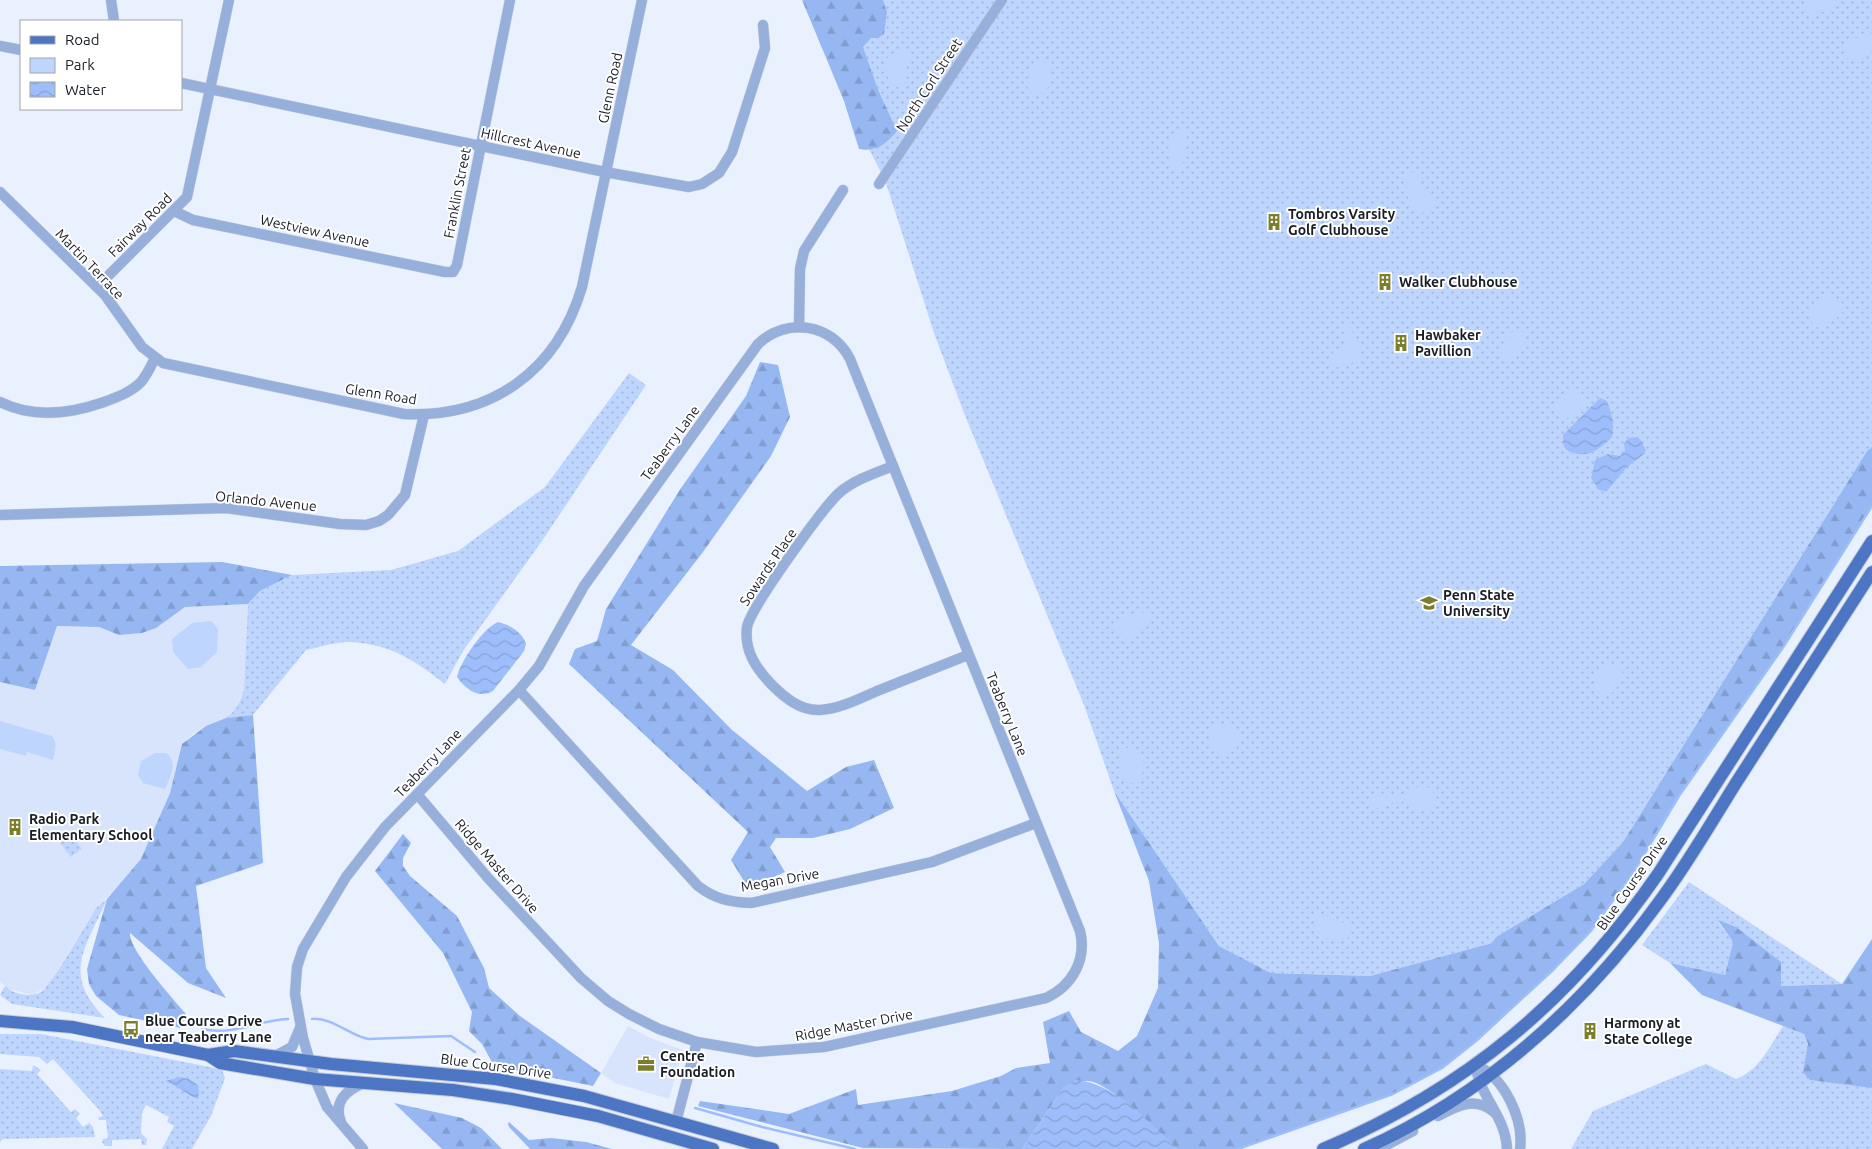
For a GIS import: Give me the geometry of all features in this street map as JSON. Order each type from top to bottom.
[{"type":"main road","name":"Blue Course Drive","points":[[1323,1149],[1402,1111],[1476,1065],[1514,1036],[1588,965],[1633,910],[1872,541]]},
{"type":"main road","points":[[1364,1149],[1423,1118],[1491,1074],[1568,1009],[1634,936],[1661,900],[1872,572]]},
{"type":"main road","name":"Blue Course Drive","points":[[0,1021],[72,1027],[208,1055],[234,1051],[310,1061],[496,1079],[584,1096],[773,1149]]},
{"type":"main road","name":"Blue Course Drive","points":[[208,1055],[220,1063],[315,1079],[462,1091],[540,1104],[598,1116],[714,1149]]},
{"type":"street","points":[[111,0],[114,20]]},
{"type":"street","name":"Fairway Road","points":[[97,287],[184,202],[189,191],[229,0]]},
{"type":"street","name":"Franklin Street","points":[[453,272],[457,265],[510,0]]},
{"type":"street","name":"Glenn Road","points":[[155,358],[174,367],[379,410],[424,415],[467,408],[504,392],[529,373],[562,337],[575,311],[582,286],[642,0]]},
{"type":"street","name":"North Corl Street","points":[[879,184],[1002,0]]},
{"type":"street","name":"Hillcrest Avenue","points":[[182,84],[680,187],[702,184],[719,173],[732,152],[765,48],[763,25]]},
{"type":"street","points":[[0,46],[20,50]]},
{"type":"street","points":[[800,326],[800,269],[804,251],[843,190]]},
{"type":"street","name":"Martin Terrace","points":[[0,192],[97,287],[142,347],[155,358]]},
{"type":"street","name":"Westview Avenue","points":[[174,211],[193,220],[445,272],[453,272]]},
{"type":"street","name":"Teaberry Lane","points":[[363,1149],[327,1108],[315,1079],[300,1025],[295,984],[303,949],[346,877],[386,826],[519,690],[549,649],[584,586],[758,344],[770,334],[800,326],[812,328],[829,334],[847,353],[1036,823]]},
{"type":"street","points":[[0,402],[26,411],[46,414],[84,409],[113,399],[136,386],[143,380],[155,358]]},
{"type":"street","name":"Orlando Avenue","points":[[0,515],[226,508],[340,524],[366,525],[379,521],[388,515],[406,495],[424,415]]},
{"type":"street","name":"Sowards Place","points":[[893,466],[854,483],[840,492],[814,525],[751,617],[747,638],[752,660],[771,684],[790,701],[807,709],[818,710],[844,705],[968,655]]},
{"type":"street","name":"Megan Drive","points":[[519,690],[698,886],[712,896],[724,900],[751,902],[932,862],[1036,823]]},
{"type":"street","name":"Ridge Master Drive","points":[[417,794],[488,878],[581,978],[608,1001],[659,1029],[698,1042],[756,1052],[824,1047],[1046,998],[1068,983],[1076,970],[1081,954],[1082,938],[1036,823]]},
{"type":"street","points":[[275,1056],[292,1046],[298,1036],[300,1025]]},
{"type":"street","points":[[676,1122],[698,1042]]},
{"type":"street","points":[[1476,1065],[1491,1074],[1514,1112],[1520,1132],[1520,1149]]},
{"type":"street","points":[[1476,1065],[1480,1082],[1501,1119],[1507,1149]]},
{"type":"street","points":[[343,1128],[338,1112],[339,1102],[349,1090],[365,1083]]},
{"type":"street","points":[[1380,1149],[1467,1103],[1486,1106],[1501,1119]]},
{"type":"shaded area","points":[[248,604],[244,689],[235,711],[226,718],[206,726],[193,734],[182,744],[170,793],[141,859],[129,876],[97,907],[47,987],[32,995],[9,989],[0,982],[0,682],[35,690],[56,626],[99,627],[119,635],[142,633],[156,628],[185,607]]},
{"type":"shaded area","points":[[628,1026],[650,1038],[683,1050],[669,1099],[615,1083],[601,1073]]},
{"type":"green space","points":[[802,0],[883,0],[887,12],[884,34],[878,38],[871,38],[863,47],[878,90],[897,131],[881,146],[865,150],[859,149],[844,101]]},
{"type":"green space","name":"Penn State University","points":[[804,0],[1872,0],[1872,447],[1867,451],[1623,842],[1584,884],[1496,937],[1492,943],[1370,976],[1271,973],[1219,946],[1114,791],[1084,705],[964,413],[935,336],[885,180],[844,101]]},
{"type":"green space","points":[[1810,0],[1838,0],[1830,9],[1809,17],[1805,10]]},
{"type":"green space","points":[[1863,34],[1868,36],[1872,42],[1867,52],[1858,60],[1845,58],[1843,46]]},
{"type":"green space","points":[[902,50],[910,58],[906,71],[906,87],[895,86],[886,73],[888,56]]},
{"type":"green space","points":[[1039,58],[1049,62],[1051,77],[1045,93],[1034,96],[1027,86],[1030,66]]},
{"type":"green space","points":[[1181,129],[1187,132],[1186,152],[1181,169],[1175,172],[1170,166],[1168,142]]},
{"type":"green space","points":[[1412,172],[1416,173],[1425,189],[1435,197],[1435,207],[1430,211],[1420,213],[1409,205],[1406,177]]},
{"type":"green space","points":[[1825,296],[1832,296],[1842,301],[1843,312],[1827,326],[1819,328],[1813,325],[1810,314],[1816,302]]},
{"type":"green space","points":[[1346,324],[1356,337],[1362,356],[1358,361],[1334,368],[1329,364],[1329,359],[1334,351],[1347,344],[1347,338],[1341,327]]},
{"type":"green space","points":[[1517,330],[1525,333],[1526,340],[1515,357],[1506,359],[1502,355],[1503,343],[1510,334]]},
{"type":"green space","points":[[760,362],[778,365],[790,417],[771,456],[703,552],[631,645],[673,670],[731,729],[807,791],[846,767],[874,760],[894,808],[850,829],[813,838],[776,838],[770,847],[785,872],[769,879],[745,883],[731,860],[748,832],[569,664],[575,649],[597,641],[606,609],[681,488],[746,396]]},
{"type":"green space","points":[[629,373],[646,385],[542,541],[463,651],[445,684],[412,661],[391,650],[379,646],[352,642],[335,643],[306,650],[253,715],[226,718],[238,705],[244,689],[248,604],[260,591],[292,575],[391,570],[458,551],[545,487]]},
{"type":"green space","points":[[1573,390],[1584,395],[1584,404],[1572,417],[1562,419],[1554,412],[1555,404]]},
{"type":"green space","points":[[1872,447],[1872,506],[1784,646],[1679,796],[1633,873],[1590,932],[1553,970],[1476,1041],[1442,1068],[1393,1094],[1238,1149],[1177,1149],[1120,1098],[1096,1083],[1087,1081],[1064,1087],[1022,1149],[863,1148],[698,1106],[700,1101],[789,1114],[856,1089],[858,1105],[952,1091],[1001,1076],[1016,1068],[1050,1063],[1043,1022],[1069,1011],[1081,1032],[1118,1051],[1137,1036],[1158,988],[1159,943],[1149,881],[1114,791],[1219,946],[1271,973],[1370,976],[1492,943],[1496,937],[1584,884],[1623,842],[1867,451]]},
{"type":"green space","points":[[222,562],[292,575],[260,591],[248,604],[185,607],[156,628],[142,633],[119,635],[99,627],[57,626],[35,690],[0,682],[0,566]]},
{"type":"green space","points":[[1141,612],[1148,614],[1150,619],[1133,640],[1115,635],[1112,624],[1120,618]]},
{"type":"green space","points":[[211,621],[218,629],[217,652],[201,667],[188,669],[173,652],[172,639],[192,623]]},
{"type":"green space","points":[[1611,664],[1620,667],[1624,676],[1614,692],[1603,695],[1595,686],[1595,677],[1597,673]]},
{"type":"green space","points":[[253,715],[263,863],[196,886],[206,968],[226,998],[188,983],[130,933],[131,940],[144,962],[186,1014],[180,1028],[119,1015],[96,996],[89,984],[87,969],[107,899],[141,859],[170,793],[182,744],[206,726],[226,718]]},
{"type":"green space","points":[[0,721],[52,736],[55,744],[53,760],[27,752],[26,756],[0,749]]},
{"type":"green space","points":[[1224,724],[1230,725],[1238,733],[1238,745],[1230,753],[1224,754],[1218,753],[1210,745],[1209,739],[1210,733],[1218,725]]},
{"type":"green space","points":[[1129,747],[1139,750],[1143,758],[1142,772],[1134,783],[1126,782],[1117,763],[1120,753]]},
{"type":"green space","points":[[155,753],[166,753],[172,761],[171,775],[165,789],[143,783],[138,775],[141,761]]},
{"type":"green space","points":[[1421,786],[1432,789],[1436,803],[1427,810],[1414,809],[1401,802],[1376,808],[1368,801],[1378,796],[1394,798]]},
{"type":"green space","points":[[403,834],[411,843],[403,858],[403,866],[410,876],[457,916],[484,968],[489,988],[520,1016],[601,1073],[593,1086],[494,1066],[482,1044],[469,1031],[472,1012],[443,953],[375,871]]},
{"type":"green space","points":[[71,835],[82,849],[71,857],[60,843]]},
{"type":"green space","points":[[1689,882],[1842,984],[1780,986],[1718,921],[1733,942],[1725,975],[1670,963],[1642,945]]},
{"type":"green space","points":[[107,899],[86,946],[81,973],[84,987],[92,1002],[105,1018],[12,1004],[0,995],[5,986],[22,994],[32,995],[41,992],[61,966],[97,907]]},
{"type":"green space","points":[[1321,914],[1349,925],[1351,929],[1349,936],[1340,942],[1322,935],[1313,925],[1316,916]]},
{"type":"green space","points":[[1718,920],[1736,927],[1781,962],[1781,986],[1842,984],[1872,939],[1872,1088],[1810,1080],[1803,1072],[1808,1044],[1804,1034],[1702,995],[1670,963],[1725,975],[1733,942]]},
{"type":"green space","points":[[1783,1026],[1804,1034],[1808,1044],[1872,1087],[1872,1149],[1571,1149],[1593,1111],[1706,1064],[1736,1079],[1744,1075],[1764,1057]]},
{"type":"green space","points":[[0,1034],[41,1034],[210,1067],[222,1070],[225,1078],[211,1116],[192,1149],[162,1149],[174,1126],[167,1122],[169,1117],[146,1105],[142,1113],[141,1133],[147,1139],[146,1145],[142,1145],[141,1139],[112,1140],[112,1146],[105,1146],[102,1142],[103,1139],[108,1138],[106,1120],[99,1120],[98,1118],[103,1116],[100,1111],[53,1059],[47,1064],[39,1057],[0,1054]]},
{"type":"green space","points":[[33,1065],[41,1070],[37,1074],[71,1112],[75,1109],[80,1114],[76,1118],[83,1127],[89,1123],[93,1127],[95,1137],[3,1139],[0,1142],[0,1069],[32,1071]]},
{"type":"green space","points":[[394,1103],[462,1118],[481,1128],[502,1149],[442,1149]]},
{"type":"green space","points":[[509,1122],[529,1140],[551,1138],[586,1142],[612,1149],[530,1149],[509,1127]]},
{"type":"water","points":[[1600,398],[1607,401],[1613,423],[1612,437],[1593,452],[1576,454],[1570,452],[1564,447],[1563,435]]},
{"type":"water","points":[[1635,437],[1640,439],[1646,450],[1644,454],[1626,468],[1607,491],[1599,490],[1591,478],[1595,460],[1608,454],[1620,456],[1625,451],[1624,443],[1629,438]]},
{"type":"water","points":[[498,622],[515,630],[522,636],[526,644],[524,651],[493,691],[478,694],[464,686],[457,677],[473,646],[492,625]]},
{"type":"water","points":[[180,1077],[189,1079],[198,1085],[199,1094],[197,1098],[165,1081]]},
{"type":"water","points":[[1075,1080],[1090,1082],[1117,1096],[1143,1116],[1177,1149],[1022,1149],[1064,1087]]},
{"type":"waterway","points":[[1238,1149],[1393,1094],[1442,1068],[1476,1041],[1553,970],[1590,932],[1633,873],[1679,796],[1784,646],[1872,506]]},
{"type":"waterway","points":[[202,1029],[225,1031],[288,1019]]},
{"type":"waterway","points":[[312,1019],[333,1023],[368,1039],[451,1036],[475,1052]]},
{"type":"waterway","points":[[695,1108],[762,1127],[855,1149]]},
{"type":"place","name":"Tombros Varsity Golf Clubhouse","points":[[1274,222]]},
{"type":"place","name":"Walker Clubhouse","points":[[1385,282]]},
{"type":"place","name":"Hawbaker Pavillion","points":[[1401,343]]},
{"type":"place","name":"Penn State University","points":[[1429,603]]},
{"type":"place","name":"Radio Park Elementary School","points":[[15,827]]},
{"type":"place","name":"Blue Course Drive near Teaberry Lane","points":[[131,1029]]},
{"type":"place","name":"Harmony at State College","points":[[1590,1031]]},
{"type":"place","name":"Centre Foundation","points":[[646,1064]]}]
